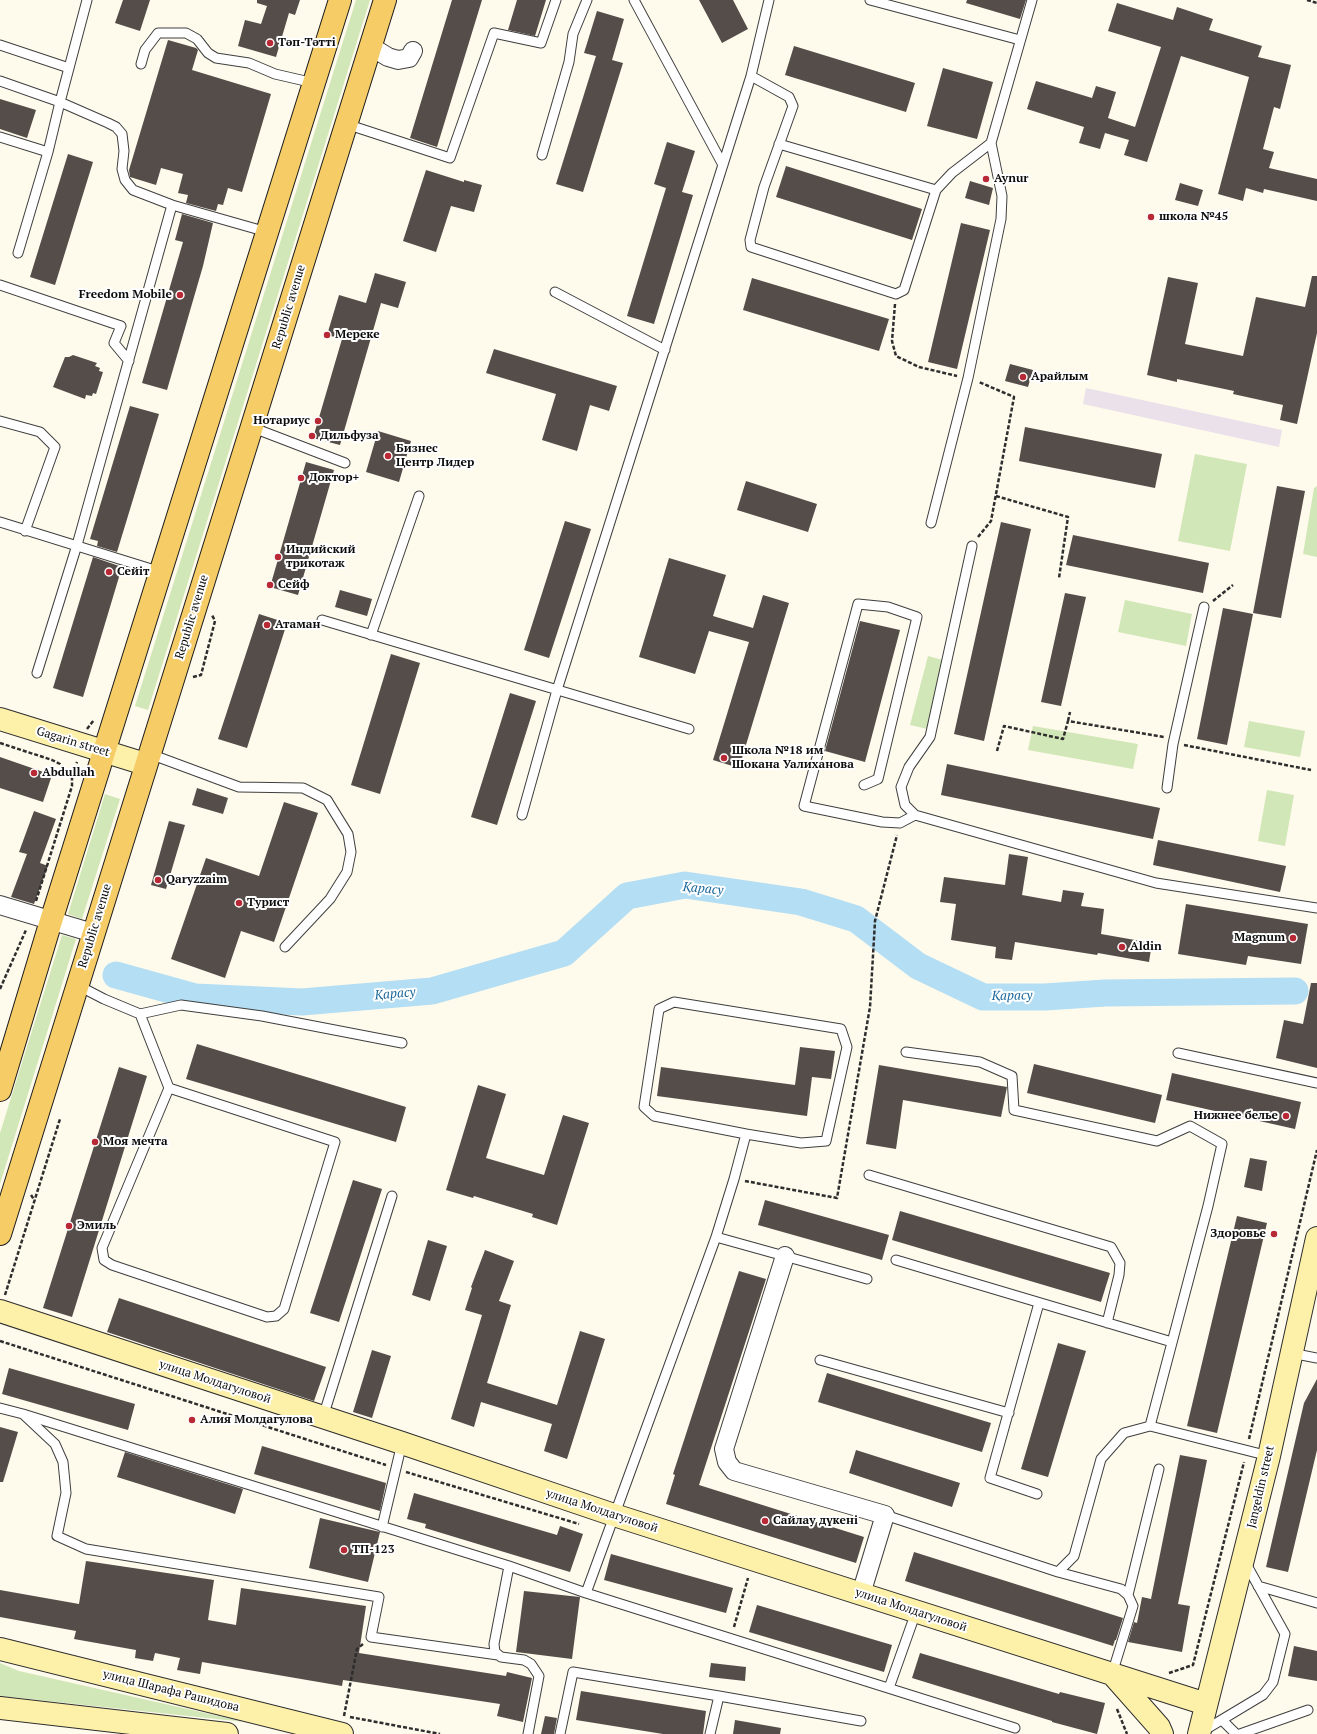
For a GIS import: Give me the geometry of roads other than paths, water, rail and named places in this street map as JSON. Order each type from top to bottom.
[{"type":"main road","points":[[0,1090],[41,918],[105,751],[340,0]]},
{"type":"main road","name":"Republic avenue","points":[[0,1234],[385,0]]},
{"type":"main road","name":"Gagarin street","points":[[0,719],[105,751],[148,759]]},
{"type":"main road","name":"Jangeldin street","points":[[1199,1734],[1269,1456],[1317,1238]]},
{"type":"main road","name":"улица Молдагуловой","points":[[2,1304],[323,1417],[402,1443],[610,1524],[861,1594],[1206,1704]]},
{"type":"main road","name":"улица Шарафа Рашидова","points":[[0,1649],[343,1725]]},
{"type":"main road","points":[[1112,1674],[1159,1727],[1162,1734]]},
{"type":"main road","points":[[0,1708],[227,1734]]},
{"type":"street","points":[[370,46],[388,57],[398,60],[409,58],[413,51]]},
{"type":"street","points":[[0,905],[93,933]]},
{"type":"street","points":[[785,1256],[724,1449],[727,1462],[734,1471],[885,1515],[861,1594]]},
{"type":"lane","points":[[18,253],[48,152],[87,0]]},
{"type":"lane","points":[[346,124],[450,158],[494,33],[541,43],[556,0]]},
{"type":"lane","points":[[542,155],[568,62],[573,34],[587,0]]},
{"type":"lane","points":[[634,0],[723,164]]},
{"type":"lane","points":[[522,815],[557,690],[751,76],[769,0]]},
{"type":"lane","points":[[870,0],[1020,40]]},
{"type":"lane","points":[[931,523],[968,378],[1001,219],[1002,196],[991,143],[1032,0]]},
{"type":"lane","points":[[141,64],[145,50],[158,33],[186,33],[197,39],[208,53],[216,58],[249,63],[275,74],[314,84]]},
{"type":"lane","points":[[0,45],[69,68]]},
{"type":"lane","points":[[751,76],[789,97],[793,106],[760,202],[750,240],[752,247],[896,294],[904,290],[936,190],[952,173],[991,143]]},
{"type":"lane","points":[[0,81],[60,102],[116,127],[122,134],[124,151],[122,168],[125,180],[133,190],[172,205],[268,232]]},
{"type":"lane","points":[[0,137],[48,152]]},
{"type":"lane","points":[[779,144],[936,190]]},
{"type":"lane","points":[[37,673],[77,545],[172,205]]},
{"type":"lane","points":[[0,285],[121,326],[114,343],[129,361]]},
{"type":"lane","points":[[555,292],[665,350]]},
{"type":"lane","points":[[0,421],[40,432],[54,447],[25,531]]},
{"type":"lane","points":[[251,427],[345,463]]},
{"type":"lane","points":[[371,635],[419,496]]},
{"type":"lane","points":[[0,522],[161,572]]},
{"type":"lane","points":[[972,546],[930,737],[909,767],[901,787],[905,805],[915,815],[1156,883],[1317,908]]},
{"type":"lane","points":[[864,785],[878,779],[917,617],[888,607],[858,604],[804,806],[882,822],[900,823],[915,815]]},
{"type":"lane","points":[[1167,788],[1174,741],[1204,607]]},
{"type":"lane","points":[[322,620],[689,729]]},
{"type":"lane","points":[[148,759],[239,787],[303,788],[327,800],[348,834],[351,852],[347,872],[330,899],[285,947]]},
{"type":"lane","points":[[77,985],[104,999],[140,1014],[181,1005],[262,1016],[402,1043]]},
{"type":"lane","points":[[674,1002],[841,1029],[847,1047],[826,1141],[801,1143],[746,1134],[654,1116],[644,1107],[660,1009],[674,1002]]},
{"type":"lane","points":[[140,1014],[169,1088],[102,1248],[104,1260],[112,1265],[267,1316],[276,1316],[284,1309],[335,1142],[169,1088]]},
{"type":"lane","points":[[906,1052],[980,1062],[1012,1076],[1014,1110],[1157,1141],[1190,1126],[1222,1144],[1208,1206],[1150,1426]]},
{"type":"lane","points":[[1178,1053],[1317,1083]]},
{"type":"lane","points":[[586,1593],[716,1237],[746,1134]]},
{"type":"lane","points":[[869,1175],[1110,1247],[1120,1263],[1119,1275],[1107,1323]]},
{"type":"lane","points":[[323,1417],[392,1196]]},
{"type":"lane","points":[[716,1237],[867,1279]]},
{"type":"lane","points":[[896,1260],[1172,1342]]},
{"type":"lane","points":[[1037,1494],[990,1478],[1038,1302]]},
{"type":"lane","points":[[1291,1353],[1317,1358]]},
{"type":"lane","points":[[820,1360],[1008,1413]]},
{"type":"lane","points":[[0,1408],[509,1566],[586,1593],[1015,1728]]},
{"type":"lane","points":[[23,1414],[55,1444],[63,1462],[66,1493],[57,1536],[86,1549],[379,1597],[371,1637],[498,1654]]},
{"type":"lane","points":[[1058,1572],[1074,1556],[1101,1459],[1124,1433],[1150,1426],[1269,1456]]},
{"type":"lane","points":[[382,1527],[402,1443]]},
{"type":"lane","points":[[1128,1595],[1159,1469]]},
{"type":"lane","points":[[885,1515],[1058,1572],[1122,1589],[1128,1595],[1133,1606],[1112,1674]]},
{"type":"lane","points":[[1199,1734],[1264,1695],[1273,1682],[1285,1634],[1244,1560]]},
{"type":"lane","points":[[509,1566],[494,1644],[495,1652],[501,1657],[524,1660],[531,1664],[539,1676],[528,1734]]},
{"type":"lane","points":[[1258,1586],[1317,1603]]},
{"type":"lane","points":[[889,1688],[916,1612]]},
{"type":"lane","points":[[560,1734],[573,1672],[861,1721]]},
{"type":"lane","points":[[710,1734],[719,1696]]},
{"type":"lane","points":[[1240,1734],[1308,1710]]},
{"type":"lane","points":[[1222,1720],[1236,1734]]},
{"type":"waterway","name":"Қарасу","points":[[116,975],[195,997],[302,1002],[432,991],[564,953],[627,896],[685,885],[801,902],[856,919],[918,966],[983,997],[1045,997],[1105,993],[1295,991]]},
{"type":"place","name":"Тәп-Тәтті","points":[[270,43]]},
{"type":"place","name":"Aynur","points":[[986,179]]},
{"type":"place","name":"школа №45","points":[[1151,217]]},
{"type":"place","name":"Freedom Mobile","points":[[180,295]]},
{"type":"place","name":"Мереке","points":[[327,335]]},
{"type":"place","name":"Арайлым","points":[[1023,377]]},
{"type":"place","name":"Нотариус","points":[[318,421]]},
{"type":"place","name":"Дильфуза","points":[[312,436]]},
{"type":"place","name":"Бизнес Центр Лидер","points":[[388,456]]},
{"type":"place","name":"Доктор+","points":[[301,478]]},
{"type":"place","name":"Индийский трикотаж","points":[[278,557]]},
{"type":"place","name":"Сейіт","points":[[109,572]]},
{"type":"place","name":"Сейф","points":[[270,585]]},
{"type":"place","name":"Атаман","points":[[267,625]]},
{"type":"place","name":"Школа №18 им Шокана Уалиханова","points":[[724,758]]},
{"type":"place","name":"Аbdullah","points":[[34,773]]},
{"type":"place","name":"Qaryzzaim","points":[[158,880]]},
{"type":"place","name":"Турист","points":[[239,903]]},
{"type":"place","name":"Magnum","points":[[1293,938]]},
{"type":"place","name":"Aldin","points":[[1122,947]]},
{"type":"place","name":"Нижнее белье","points":[[1286,1116]]},
{"type":"place","name":"Моя мечта","points":[[95,1142]]},
{"type":"place","name":"Эмиль","points":[[69,1226]]},
{"type":"place","name":"Здоровье","points":[[1274,1234]]},
{"type":"place","name":"Алия Молдагулова","points":[[192,1420]]},
{"type":"place","name":"Сайлау дүкені","points":[[765,1521]]},
{"type":"place","name":"ТП-123","points":[[344,1550]]}]
